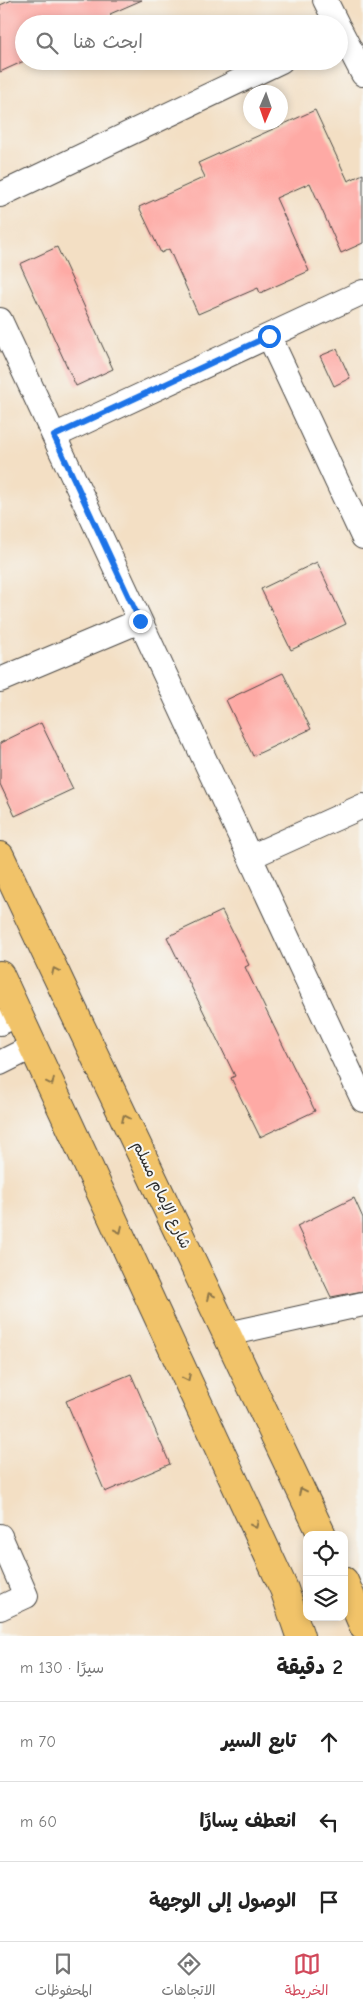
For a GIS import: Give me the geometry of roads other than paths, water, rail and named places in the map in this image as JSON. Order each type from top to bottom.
[{"type":"main road","name":"شارع الإمام مسلم","points":[[0,856],[320,1531]]},
{"type":"main road","points":[[0,975],[9,1019],[34,1046],[284,1589],[300,1636]]},
{"type":"main road","points":[[353,1592],[363,1625]]},
{"type":"street","points":[[325,0],[332,15]]},
{"type":"street","points":[[348,46],[363,74]]},
{"type":"street","points":[[0,195],[262,70]]},
{"type":"street","points":[[54,436],[363,292]]},
{"type":"street","points":[[0,320],[363,1100]]},
{"type":"street","points":[[269,336],[363,537]]},
{"type":"street","points":[[0,680],[140,621]]},
{"type":"street","points":[[250,857],[363,806]]},
{"type":"street","points":[[0,1063],[34,1046]]},
{"type":"street","points":[[228,1334],[363,1304]]},
{"type":"street","points":[[0,1536],[26,1596],[0,1608]]}]
